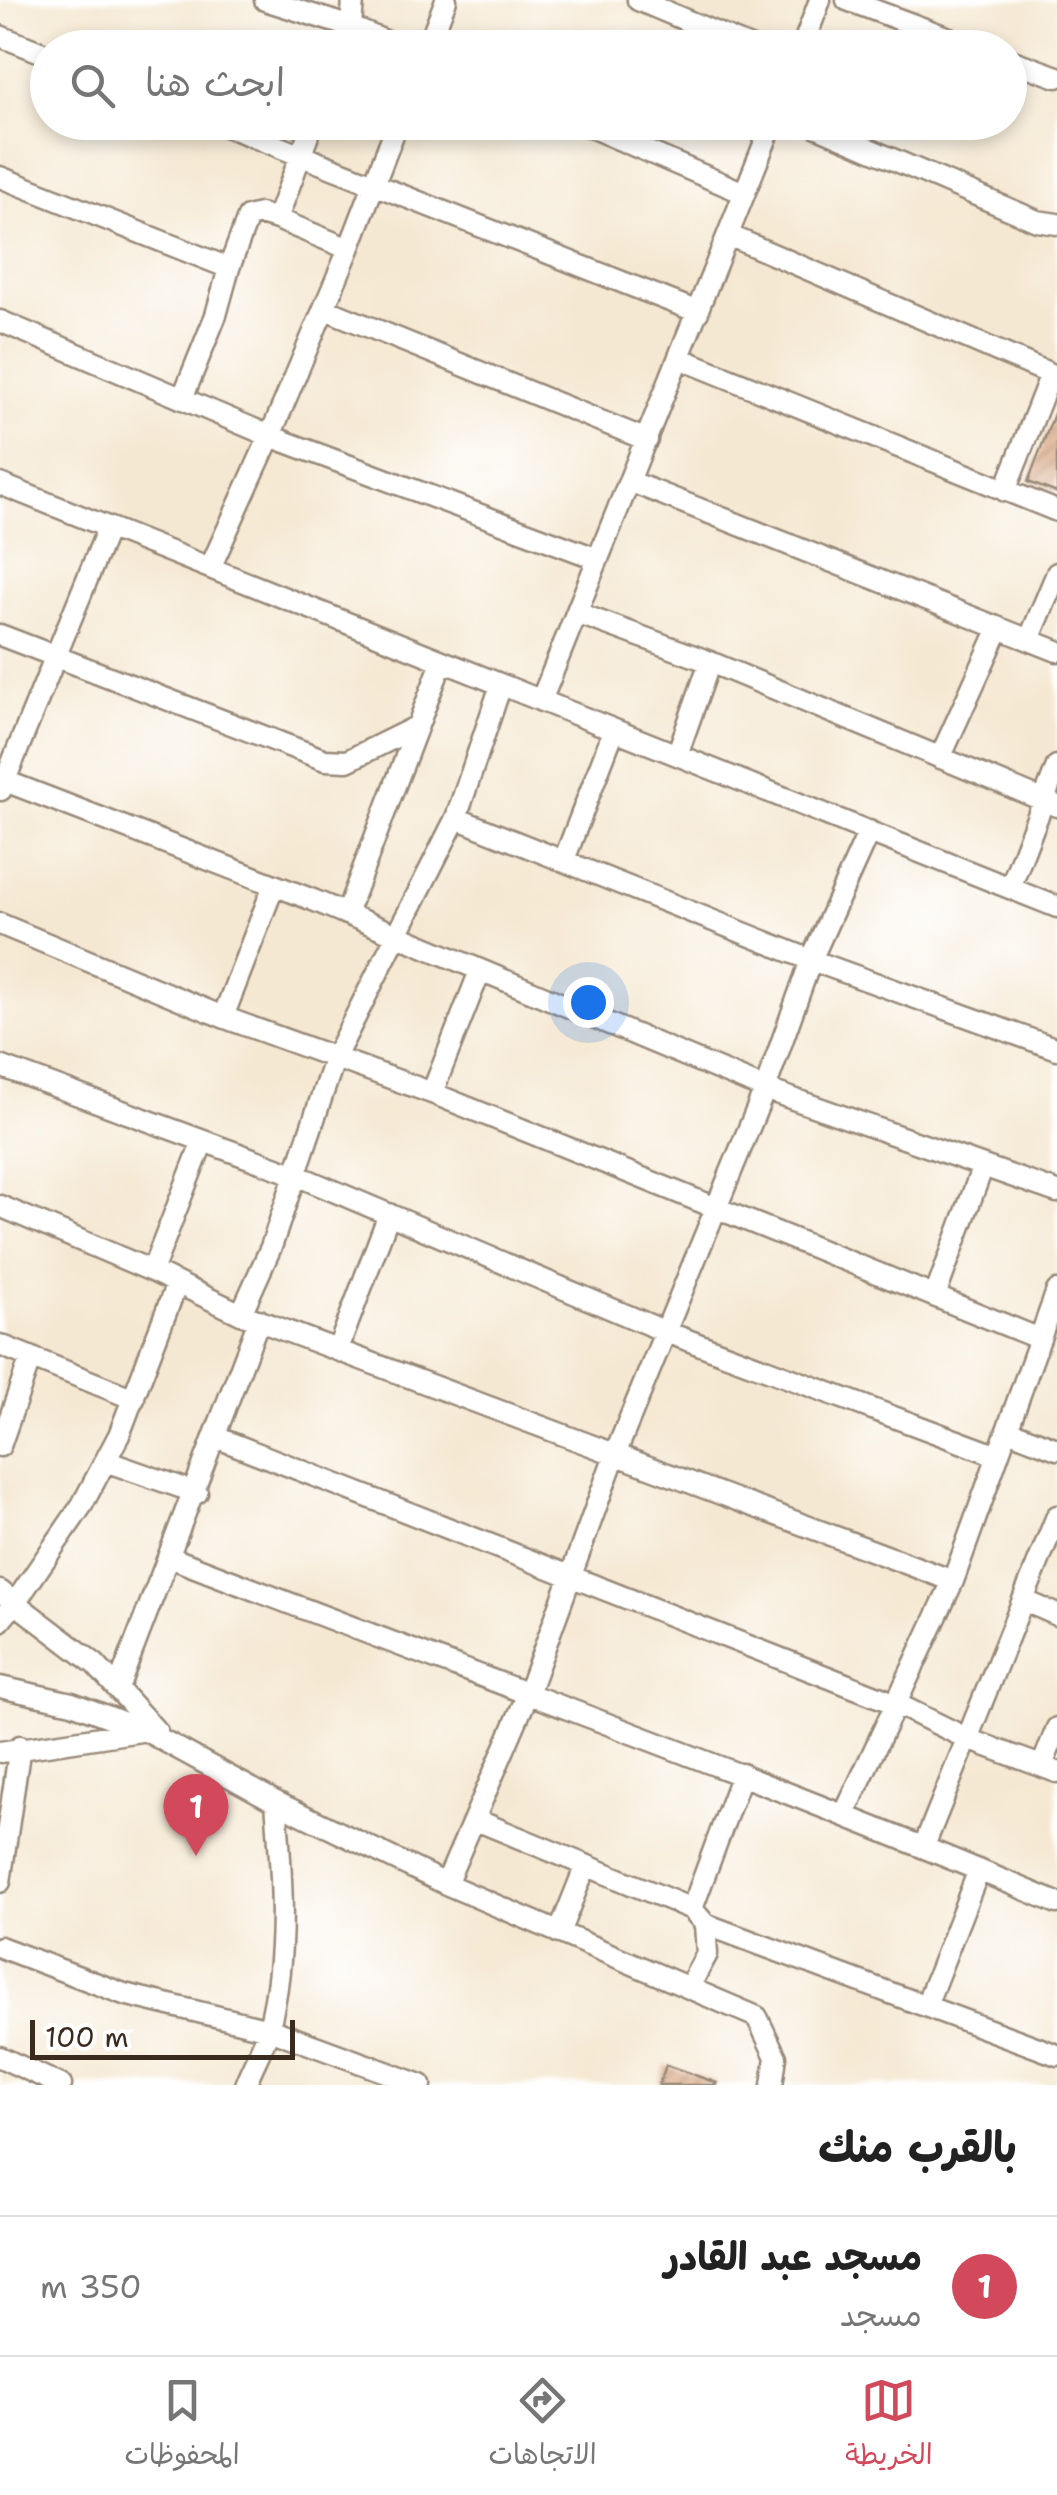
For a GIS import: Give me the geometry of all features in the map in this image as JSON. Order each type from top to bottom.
[{"type":"street","points":[[265,0],[358,30]]},
{"type":"street","points":[[350,30],[354,0]]},
{"type":"street","points":[[435,30],[446,0]]},
{"type":"street","points":[[638,0],[709,30]]},
{"type":"street","points":[[809,30],[820,0]]},
{"type":"street","points":[[846,0],[927,30]]},
{"type":"street","points":[[0,36],[30,48]]},
{"type":"street","points":[[1027,66],[1057,77]]},
{"type":"street","points":[[260,140],[698,312]]},
{"type":"street","points":[[276,220],[306,140]]},
{"type":"street","points":[[210,568],[326,309],[391,140]]},
{"type":"street","points":[[621,140],[744,193]]},
{"type":"street","points":[[540,701],[766,140]]},
{"type":"street","points":[[848,140],[1037,220],[1057,224]]},
{"type":"street","points":[[0,176],[229,268]]},
{"type":"street","points":[[182,399],[216,315],[248,218],[260,214],[349,249]]},
{"type":"street","points":[[728,235],[1054,366],[1005,491]]},
{"type":"street","points":[[326,309],[646,440]]},
{"type":"street","points":[[0,321],[270,436],[598,559]]},
{"type":"street","points":[[679,358],[1057,511]]},
{"type":"street","points":[[629,481],[1057,651]]},
{"type":"street","points":[[0,484],[1057,907]]},
{"type":"street","points":[[108,528],[2,784],[274,885],[765,1089],[1057,1192]]},
{"type":"street","points":[[1030,640],[1057,572]]},
{"type":"street","points":[[577,613],[710,662],[1051,803]]},
{"type":"street","points":[[940,758],[998,628]]},
{"type":"street","points":[[0,634],[326,760],[347,760],[416,728]]},
{"type":"street","points":[[346,914],[442,662]]},
{"type":"street","points":[[677,755],[710,662]]},
{"type":"street","points":[[118,1688],[218,1438],[250,1317],[335,1057],[456,818],[500,685]]},
{"type":"street","points":[[564,860],[614,730]]},
{"type":"street","points":[[1010,888],[1051,803],[1057,766]]},
{"type":"street","points":[[456,818],[811,960],[1057,1049]]},
{"type":"street","points":[[446,1884],[527,1696],[616,1452],[765,1089],[811,960],[869,831]]},
{"type":"street","points":[[223,1017],[274,885]]},
{"type":"street","points":[[0,924],[223,1017],[432,1092],[1040,1338]]},
{"type":"street","points":[[432,1092],[480,972]]},
{"type":"street","points":[[0,1066],[296,1175],[666,1332],[998,1456]]},
{"type":"street","points":[[152,1270],[203,1141]]},
{"type":"street","points":[[935,1296],[983,1166]]},
{"type":"street","points":[[0,1206],[152,1270],[176,1286],[250,1317],[953,1582]]},
{"type":"street","points":[[338,1350],[389,1214]]},
{"type":"street","points":[[0,1621],[7,1597],[82,1505],[134,1399],[176,1286]]},
{"type":"street","points":[[844,1814],[899,1704],[953,1582],[1057,1290]]},
{"type":"street","points":[[0,1345],[134,1399]]},
{"type":"street","points":[[0,1446],[31,1357]]},
{"type":"street","points":[[1007,1430],[1057,1449]]},
{"type":"street","points":[[218,1438],[899,1704],[968,1739],[1050,1769],[1057,1728]]},
{"type":"street","points":[[105,1461],[197,1494]]},
{"type":"street","points":[[924,1846],[1057,1516]]},
{"type":"street","points":[[172,1558],[527,1696],[742,1774],[1057,1903]]},
{"type":"street","points":[[7,1597],[54,1629],[118,1688],[166,1740]]},
{"type":"street","points":[[1023,1600],[1057,1615]]},
{"type":"street","points":[[0,1687],[72,1704],[146,1731],[276,1802],[446,1884],[756,2017],[776,2057],[778,2083]]},
{"type":"street","points":[[0,1882],[10,1749],[146,1731]]},
{"type":"street","points":[[689,1987],[708,1954],[699,1916],[742,1774]]},
{"type":"street","points":[[245,2085],[268,2029],[282,1928],[276,1802]]},
{"type":"street","points":[[476,1820],[699,1916],[1057,2054]]},
{"type":"street","points":[[558,1933],[586,1865]]},
{"type":"street","points":[[927,2003],[979,1870]]},
{"type":"street","points":[[0,1947],[124,1994],[268,2029],[422,2085]]},
{"type":"street","points":[[0,2057],[52,2083]]},
{"type":"building","points":[[1057,409],[1057,493],[1028,482]]},
{"type":"building","points":[[666,2065],[717,2083],[659,2085]]},
{"type":"place","name":"مسجد عبد القادر","points":[[196,1856]]}]
